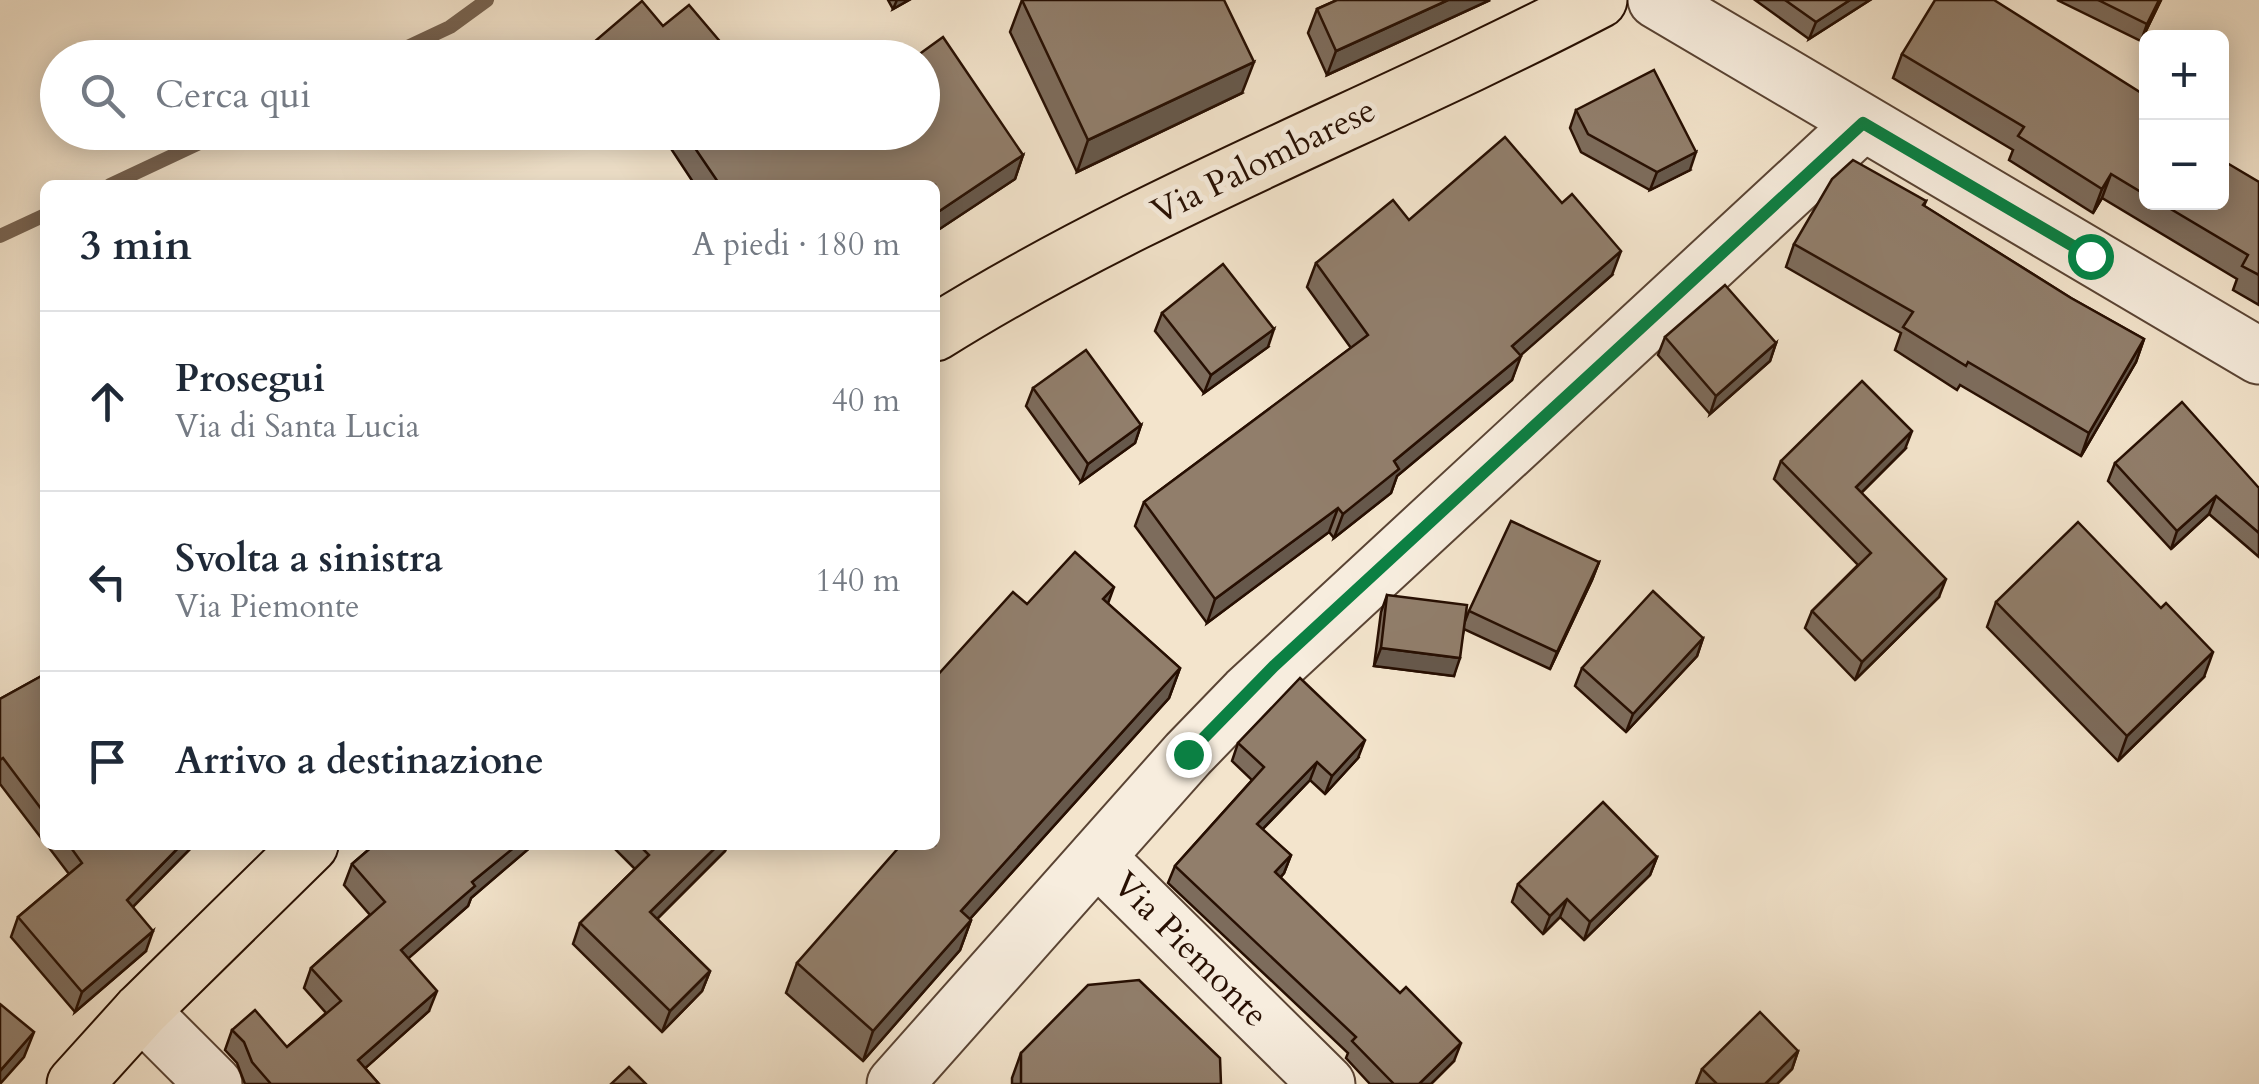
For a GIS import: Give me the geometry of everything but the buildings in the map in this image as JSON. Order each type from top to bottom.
[{"type":"main road","name":"Via Palombarese","points":[[940,331],[1091,244],[1207,185],[1598,0]]},
{"type":"main road","points":[[75,1084],[141,1011],[305,850]]},
{"type":"street","points":[[1656,0],[2259,356]]},
{"type":"street","name":"Via Piemonte","points":[[895,1084],[1217,723],[1274,666],[1863,123]]},
{"type":"street","name":"Via Piemonte","points":[[1097,857],[1327,1084]]},
{"type":"street","points":[[141,1011],[214,1084]]},
{"type":"waterway","points":[[422,40],[450,27],[487,0]]},
{"type":"waterway","points":[[121,180],[185,150]]},
{"type":"waterway","points":[[0,236],[40,217]]},
{"type":"route","points":[[1188,754],[1274,666],[1863,123],[2090,256]]}]
